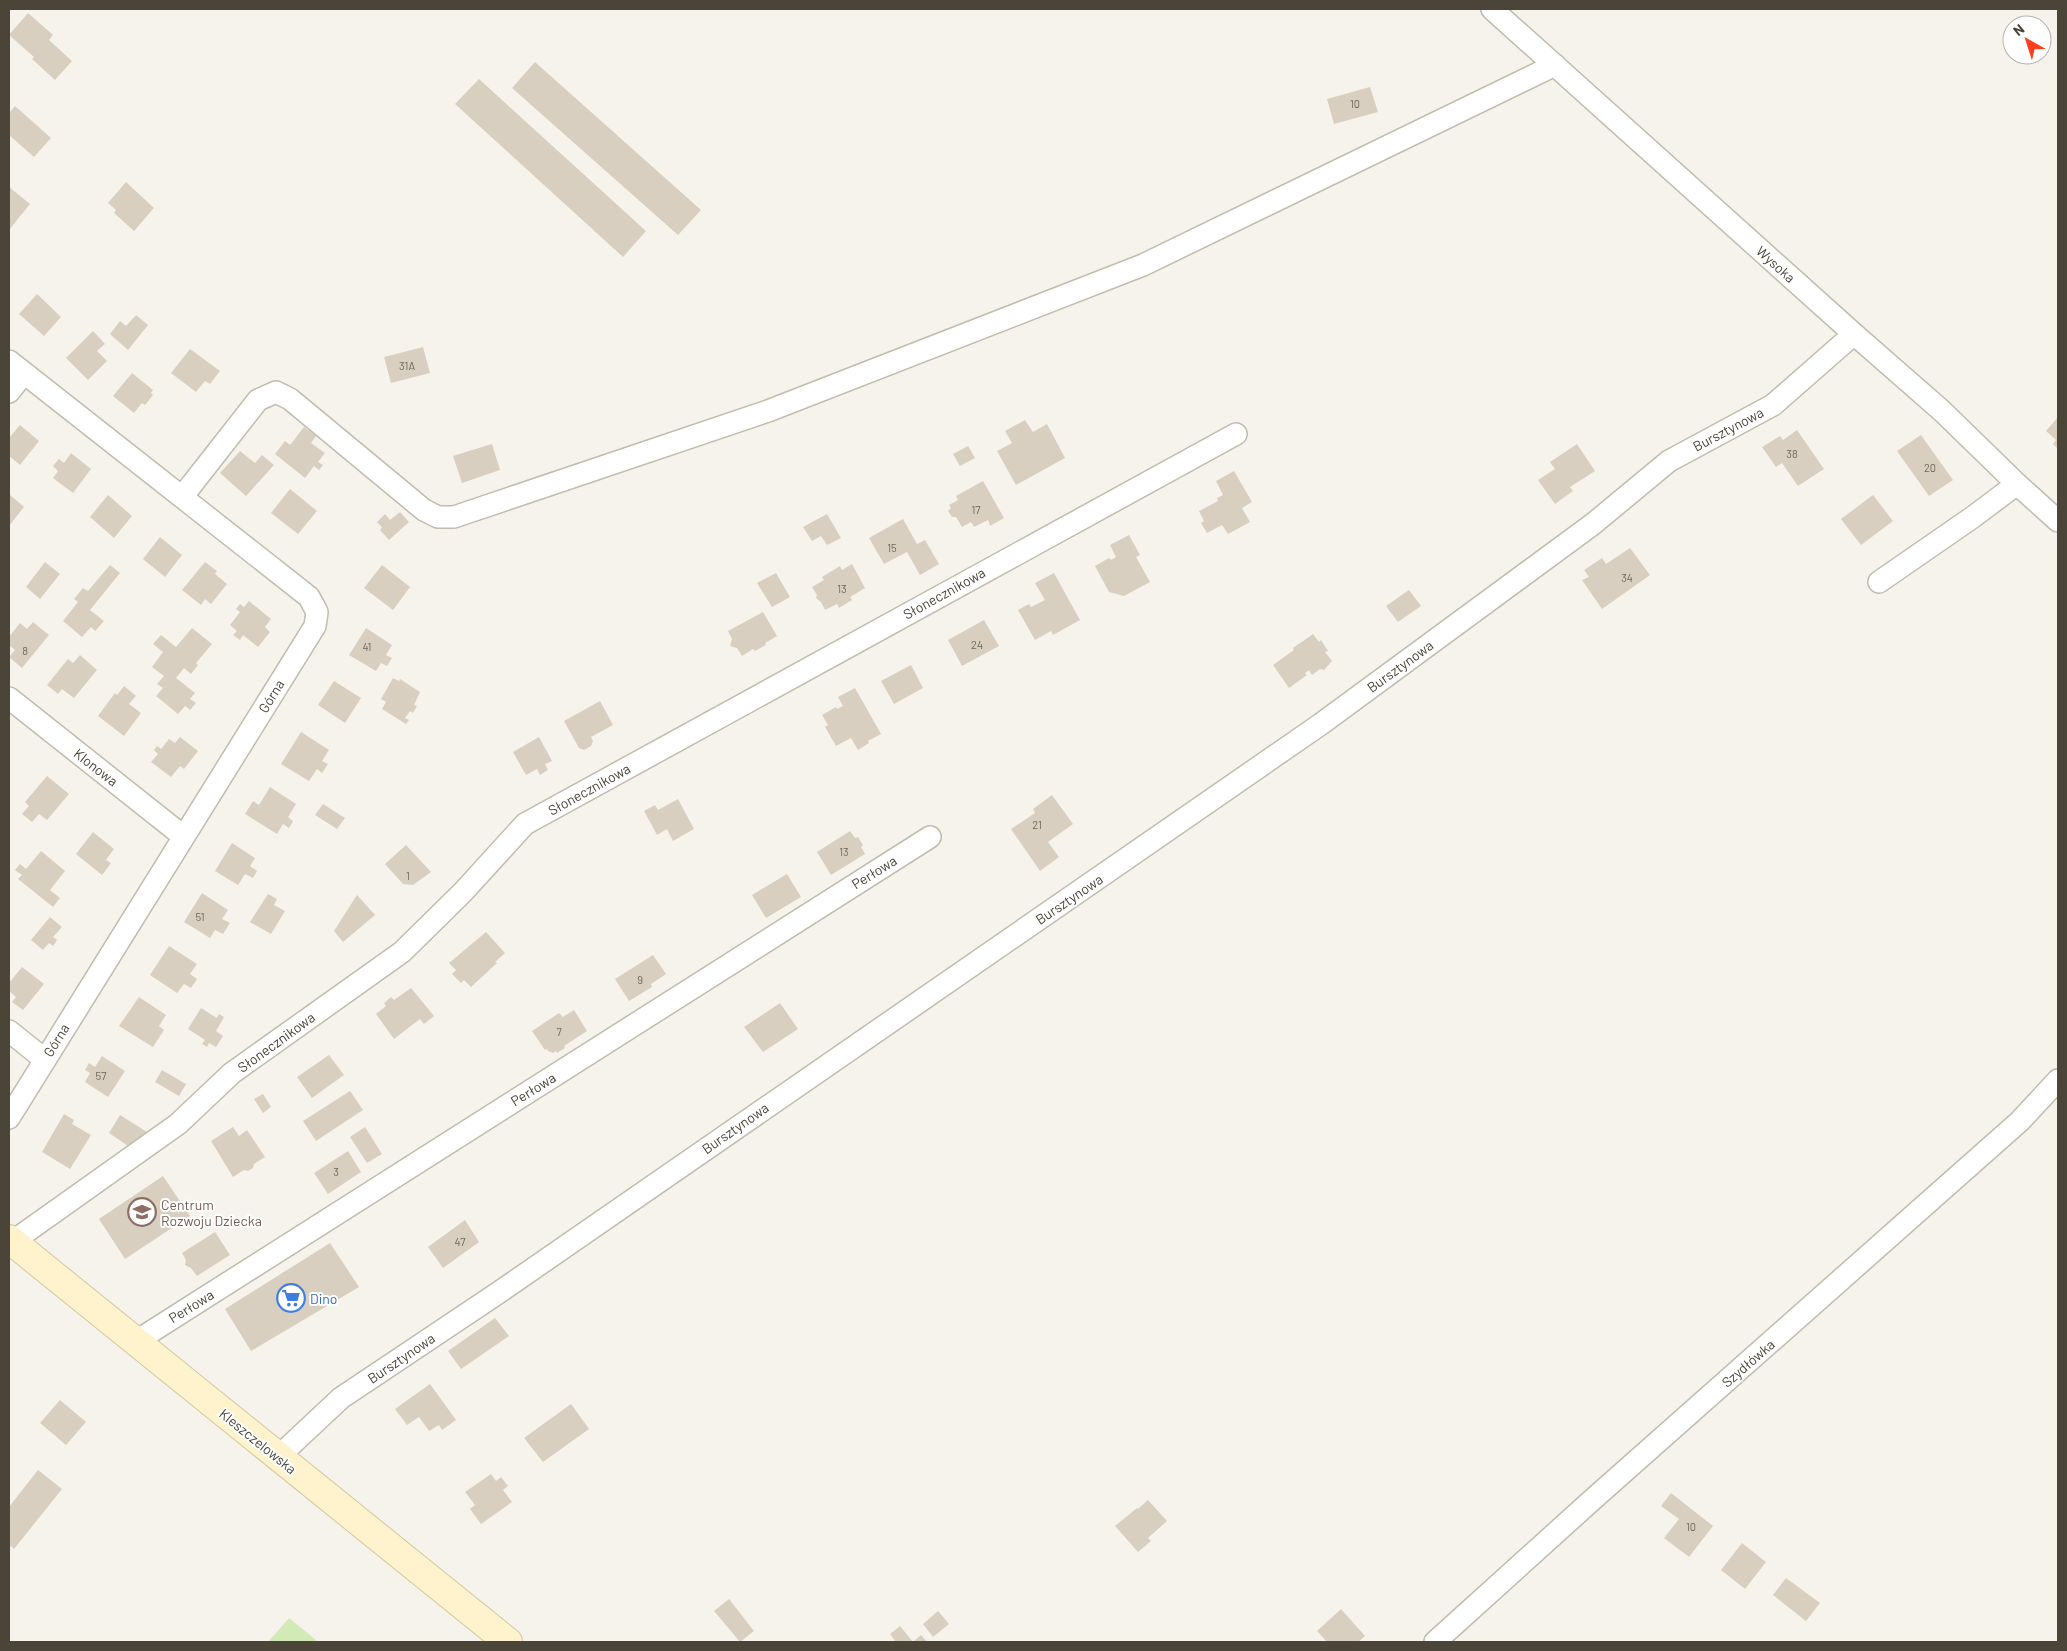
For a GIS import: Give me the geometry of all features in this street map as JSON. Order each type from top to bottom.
[{"type":"main road","name":"Kleszczelowska","points":[[10,1241],[508,1642]]},
{"type":"street","name":"Wysoka","points":[[1492,9],[1942,412],[2017,484],[2058,520]]},
{"type":"street","points":[[182,497],[258,400],[276,392],[290,399],[424,510],[438,516],[454,517],[768,411],[1142,265],[1555,65]]},
{"type":"street","name":"Bursztynowa","points":[[278,1456],[341,1398],[498,1293],[1297,741],[1593,524],[1669,461],[1773,405],[1854,334]]},
{"type":"street","points":[[9,392],[16,367]]},
{"type":"street","name":"Górna","points":[[9,1118],[315,626],[317,612],[310,597],[16,367]]},
{"type":"street","name":"Słonecznikowa","points":[[10,1241],[178,1124],[232,1073],[402,952],[463,892],[525,824],[1236,434]]},
{"type":"street","points":[[1879,582],[2017,484]]},
{"type":"street","name":"Klonowa","points":[[9,698],[183,836]]},
{"type":"street","name":"Perłowa","points":[[135,1342],[930,837]]},
{"type":"street","points":[[9,1031],[44,1059]]},
{"type":"street","name":"Szydłówka","points":[[1435,1642],[1591,1501],[2020,1121],[2058,1080]]},
{"type":"green space","points":[[289,1618],[316,1640],[314,1642],[268,1642]]},
{"type":"building","points":[[28,13],[53,35],[49,40],[72,61],[55,80],[32,59],[34,57],[9,35]]},
{"type":"building","points":[[535,62],[701,210],[678,235],[512,88]]},
{"type":"building","points":[[479,79],[646,231],[623,257],[455,104]]},
{"type":"building","points":[[1370,87],[1378,112],[1334,124],[1327,99]]},
{"type":"building","points":[[15,106],[51,138],[34,157],[9,135],[9,113]]},
{"type":"building","points":[[126,182],[154,208],[134,231],[114,213],[116,210],[108,203]]},
{"type":"building","points":[[9,187],[30,204],[9,230]]},
{"type":"building","points":[[37,294],[61,317],[44,336],[19,314]]},
{"type":"building","points":[[136,315],[148,325],[128,350],[110,334],[120,321],[126,326]]},
{"type":"building","points":[[93,331],[105,344],[97,351],[107,361],[88,380],[66,358]]},
{"type":"building","points":[[423,347],[430,373],[391,383],[384,357]]},
{"type":"building","points":[[190,349],[220,371],[210,384],[205,381],[196,392],[171,373]]},
{"type":"building","points":[[132,373],[153,390],[151,393],[153,395],[145,405],[142,403],[134,413],[113,396]]},
{"type":"building","points":[[2058,417],[2058,449],[2053,444],[2056,440],[2046,431]]},
{"type":"building","points":[[1025,420],[1033,432],[1047,424],[1065,458],[1016,485],[997,451],[1012,443],[1005,431]]},
{"type":"building","points":[[20,425],[39,441],[20,465],[9,456],[9,438]]},
{"type":"building","points":[[304,427],[316,436],[311,443],[325,453],[318,462],[323,465],[319,470],[314,466],[305,478],[275,454],[285,441],[290,445]]},
{"type":"building","points":[[1797,430],[1824,469],[1798,486],[1782,463],[1776,467],[1762,447],[1780,436],[1783,440]]},
{"type":"building","points":[[1921,435],[1953,480],[1929,496],[1897,451]]},
{"type":"building","points":[[492,444],[500,470],[462,483],[453,456]]},
{"type":"building","points":[[1577,444],[1595,471],[1570,487],[1573,491],[1555,504],[1538,480],[1555,469],[1550,462]]},
{"type":"building","points":[[968,446],[975,458],[960,466],[953,454]]},
{"type":"building","points":[[240,451],[255,463],[262,455],[274,465],[246,496],[220,473]]},
{"type":"building","points":[[71,453],[91,469],[73,493],[53,478],[58,471],[53,466],[59,459],[64,463]]},
{"type":"building","points":[[1234,471],[1252,502],[1242,508],[1250,522],[1228,534],[1222,525],[1207,533],[1201,523],[1204,521],[1199,511],[1218,501],[1217,498],[1223,495],[1216,481]]},
{"type":"building","points":[[983,481],[1004,518],[990,526],[988,520],[974,527],[971,522],[962,527],[956,517],[952,517],[948,511],[951,508],[949,505],[958,500],[956,496]]},
{"type":"building","points":[[290,489],[317,511],[298,534],[271,513]]},
{"type":"building","points":[[9,494],[24,507],[9,526]]},
{"type":"building","points":[[108,495],[132,516],[114,538],[90,517]]},
{"type":"building","points":[[1873,495],[1893,521],[1861,545],[1841,519]]},
{"type":"building","points":[[400,512],[409,522],[389,540],[380,530],[382,527],[377,522],[385,514],[390,520]]},
{"type":"building","points":[[827,514],[841,538],[827,545],[821,536],[812,541],[803,527]]},
{"type":"building","points":[[903,519],[917,544],[925,540],[939,564],[920,575],[907,552],[884,564],[869,538]]},
{"type":"building","points":[[1129,535],[1140,555],[1136,557],[1150,582],[1124,596],[1109,592],[1095,566],[1109,558],[1111,560],[1116,557],[1110,545]]},
{"type":"building","points":[[160,537],[182,555],[165,577],[143,559]]},
{"type":"building","points":[[1630,548],[1650,575],[1602,609],[1582,580],[1589,577],[1584,570],[1602,558],[1606,564]]},
{"type":"building","points":[[45,562],[60,574],[40,599],[26,587]]},
{"type":"building","points":[[205,562],[217,571],[215,574],[227,584],[211,604],[205,599],[201,605],[182,590]]},
{"type":"building","points":[[852,564],[865,588],[850,597],[852,600],[839,608],[837,604],[825,610],[821,602],[816,598],[817,595],[812,587],[824,580],[822,577],[840,566],[842,570]]},
{"type":"building","points":[[110,565],[120,573],[90,610],[104,621],[95,631],[91,627],[82,637],[63,621],[78,602],[74,599],[83,588],[88,591]]},
{"type":"building","points":[[382,565],[410,587],[393,610],[364,588]]},
{"type":"building","points":[[776,573],[790,597],[772,607],[757,583]]},
{"type":"building","points":[[1054,573],[1080,620],[1053,635],[1051,631],[1035,640],[1018,610],[1029,604],[1031,607],[1045,600],[1035,583]]},
{"type":"building","points":[[1409,590],[1421,606],[1398,622],[1386,606]]},
{"type":"building","points":[[249,601],[271,619],[265,627],[270,632],[258,647],[243,635],[240,640],[233,635],[237,631],[230,625],[240,612],[236,609],[240,604],[244,607]]},
{"type":"building","points":[[763,612],[777,636],[765,643],[766,645],[755,651],[753,649],[742,656],[737,648],[730,646],[732,639],[728,631]]},
{"type":"building","points":[[984,620],[999,646],[962,666],[948,640]]},
{"type":"building","points":[[33,622],[49,635],[22,668],[9,657],[15,650],[9,645],[9,637],[20,623],[27,629]]},
{"type":"building","points":[[192,628],[212,644],[196,663],[198,665],[191,674],[184,668],[176,678],[195,693],[190,699],[196,703],[190,710],[185,706],[178,714],[156,696],[163,688],[157,684],[164,676],[152,667],[163,652],[153,644],[161,635],[176,647]]},
{"type":"building","points":[[366,628],[392,645],[386,655],[392,658],[387,666],[381,663],[376,671],[349,655]]},
{"type":"building","points":[[1313,634],[1319,642],[1321,640],[1328,651],[1325,652],[1332,661],[1324,670],[1320,669],[1312,675],[1309,670],[1305,673],[1307,675],[1289,688],[1273,665]]},
{"type":"building","points":[[80,655],[97,670],[74,698],[62,689],[58,694],[47,685],[68,659],[73,663]]},
{"type":"building","points":[[911,665],[923,688],[894,704],[881,681]]},
{"type":"building","points":[[393,678],[399,681],[400,679],[420,692],[414,705],[417,706],[413,713],[410,711],[405,718],[409,720],[406,724],[382,709],[386,702],[381,699]]},
{"type":"building","points":[[334,681],[361,698],[345,723],[318,705]]},
{"type":"building","points":[[124,686],[136,696],[129,704],[141,713],[124,736],[98,716],[115,693],[117,695]]},
{"type":"building","points":[[855,688],[881,734],[868,741],[869,743],[858,750],[851,738],[836,746],[825,727],[828,725],[822,715],[836,707],[837,709],[843,706],[838,697]]},
{"type":"building","points":[[600,701],[613,725],[591,737],[593,741],[591,746],[584,750],[579,748],[564,721]]},
{"type":"building","points":[[301,732],[329,750],[322,761],[328,764],[322,773],[317,769],[309,781],[281,764]]},
{"type":"building","points":[[180,737],[198,751],[184,769],[180,766],[171,777],[151,762],[158,754],[154,750],[157,746],[161,749],[169,739],[175,743]]},
{"type":"building","points":[[539,737],[552,761],[545,764],[548,770],[540,775],[537,769],[526,775],[513,752]]},
{"type":"building","points":[[47,776],[69,794],[47,820],[39,814],[32,822],[22,814],[29,806],[25,802]]},
{"type":"building","points":[[270,787],[296,804],[288,817],[293,821],[289,828],[283,824],[277,834],[245,814],[253,801],[259,805]]},
{"type":"building","points":[[1052,795],[1073,824],[1048,842],[1059,857],[1040,871],[1011,829],[1035,813],[1033,809]]},
{"type":"building","points":[[678,799],[694,829],[673,841],[667,829],[657,835],[644,811],[655,805],[658,810]]},
{"type":"building","points":[[323,804],[345,818],[337,829],[315,815]]},
{"type":"building","points":[[850,831],[855,838],[858,837],[863,845],[861,847],[865,854],[831,875],[817,852]]},
{"type":"building","points":[[93,832],[114,849],[106,860],[111,863],[102,875],[76,854]]},
{"type":"building","points":[[232,843],[255,858],[250,866],[257,871],[253,878],[245,874],[238,885],[215,871]]},
{"type":"building","points":[[406,845],[431,872],[413,885],[403,884],[385,864]]},
{"type":"building","points":[[41,851],[65,871],[50,890],[60,898],[53,907],[18,879],[22,875],[15,870],[20,864],[26,869]]},
{"type":"building","points":[[787,874],[801,897],[766,918],[752,895]]},
{"type":"building","points":[[202,893],[228,910],[222,919],[230,923],[223,934],[215,930],[210,938],[184,922]]},
{"type":"building","points":[[268,894],[277,899],[274,905],[285,911],[271,934],[250,922]]},
{"type":"building","points":[[357,895],[375,915],[343,942],[334,931]]},
{"type":"building","points":[[50,917],[62,927],[53,937],[57,940],[53,946],[49,943],[43,950],[31,940]]},
{"type":"building","points":[[486,932],[505,953],[471,987],[464,980],[461,983],[452,974],[456,970],[449,963]]},
{"type":"building","points":[[169,946],[197,964],[190,974],[197,979],[191,988],[184,984],[177,993],[150,975]]},
{"type":"building","points":[[653,955],[666,974],[651,984],[652,987],[629,1001],[615,979]]},
{"type":"building","points":[[22,967],[44,984],[23,1010],[12,1002],[16,997],[9,991],[9,983]]},
{"type":"building","points":[[411,988],[434,1016],[424,1024],[420,1019],[394,1039],[376,1014],[386,1006],[384,1003],[391,997],[394,1000]]},
{"type":"building","points":[[139,997],[166,1015],[159,1026],[164,1030],[153,1047],[119,1026]]},
{"type":"building","points":[[780,1003],[798,1029],[763,1052],[744,1027]]},
{"type":"building","points":[[201,1008],[217,1018],[219,1014],[224,1017],[216,1031],[223,1036],[216,1047],[209,1043],[207,1047],[202,1044],[205,1040],[188,1029]]},
{"type":"building","points":[[574,1010],[587,1031],[564,1046],[565,1048],[557,1053],[556,1051],[553,1053],[547,1049],[545,1050],[532,1031],[559,1013],[563,1017]]},
{"type":"building","points":[[329,1055],[344,1075],[312,1098],[297,1077]]},
{"type":"building","points":[[102,1056],[125,1071],[108,1097],[85,1082],[90,1073],[85,1070],[89,1063],[95,1067]]},
{"type":"building","points":[[162,1070],[186,1084],[179,1096],[155,1082]]},
{"type":"building","points":[[350,1091],[363,1110],[316,1141],[303,1121]]},
{"type":"building","points":[[263,1094],[271,1107],[263,1113],[254,1099]]},
{"type":"building","points":[[64,1114],[74,1120],[72,1124],[91,1135],[70,1169],[42,1152]]},
{"type":"building","points":[[120,1115],[147,1132],[128,1146],[109,1133]]},
{"type":"building","points":[[233,1127],[239,1136],[247,1130],[265,1157],[254,1164],[253,1168],[248,1171],[244,1170],[233,1177],[211,1141]]},
{"type":"building","points":[[365,1127],[382,1154],[367,1163],[350,1137]]},
{"type":"building","points":[[348,1151],[361,1172],[328,1194],[314,1173]]},
{"type":"building","points":[[163,1176],[190,1216],[125,1259],[99,1219]]},
{"type":"building","points":[[465,1220],[479,1242],[443,1268],[428,1247]]},
{"type":"building","points":[[215,1232],[230,1255],[197,1276],[191,1268],[185,1265],[186,1260],[182,1253]]},
{"type":"building","name":"Dino","points":[[330,1243],[359,1287],[251,1351],[225,1309]]},
{"type":"building","points":[[495,1318],[509,1336],[461,1369],[448,1351]]},
{"type":"building","points":[[430,1384],[456,1420],[442,1430],[439,1425],[429,1431],[419,1417],[407,1425],[395,1409]]},
{"type":"building","points":[[60,1400],[86,1422],[66,1445],[40,1423]]},
{"type":"building","points":[[571,1404],[589,1429],[543,1462],[524,1438]]},
{"type":"building","points":[[38,1470],[62,1489],[14,1549],[9,1545],[9,1507]]},
{"type":"building","points":[[491,1474],[496,1481],[501,1477],[508,1486],[503,1490],[512,1502],[481,1524],[470,1509],[475,1505],[465,1492]]},
{"type":"building","points":[[1671,1493],[1713,1526],[1689,1557],[1664,1538],[1679,1519],[1661,1506]]},
{"type":"building","points":[[1148,1500],[1167,1521],[1148,1538],[1151,1541],[1138,1552],[1115,1526]]},
{"type":"building","points":[[1742,1543],[1766,1562],[1745,1589],[1721,1570]]},
{"type":"building","points":[[1786,1578],[1820,1603],[1806,1621],[1773,1595]]},
{"type":"building","points":[[729,1599],[754,1631],[740,1642],[714,1611]]},
{"type":"building","points":[[1341,1609],[1365,1636],[1358,1642],[1327,1642],[1317,1631]]},
{"type":"building","points":[[938,1611],[949,1624],[933,1637],[923,1624]]},
{"type":"building","points":[[900,1626],[913,1642],[896,1642],[890,1634]]},
{"type":"building","points":[[921,1635],[927,1642],[913,1642]]},
{"type":"place","name":"Centrum Rozwoju Dziecka","points":[[142,1212]]},
{"type":"place","name":"Dino","points":[[291,1298]]}]
